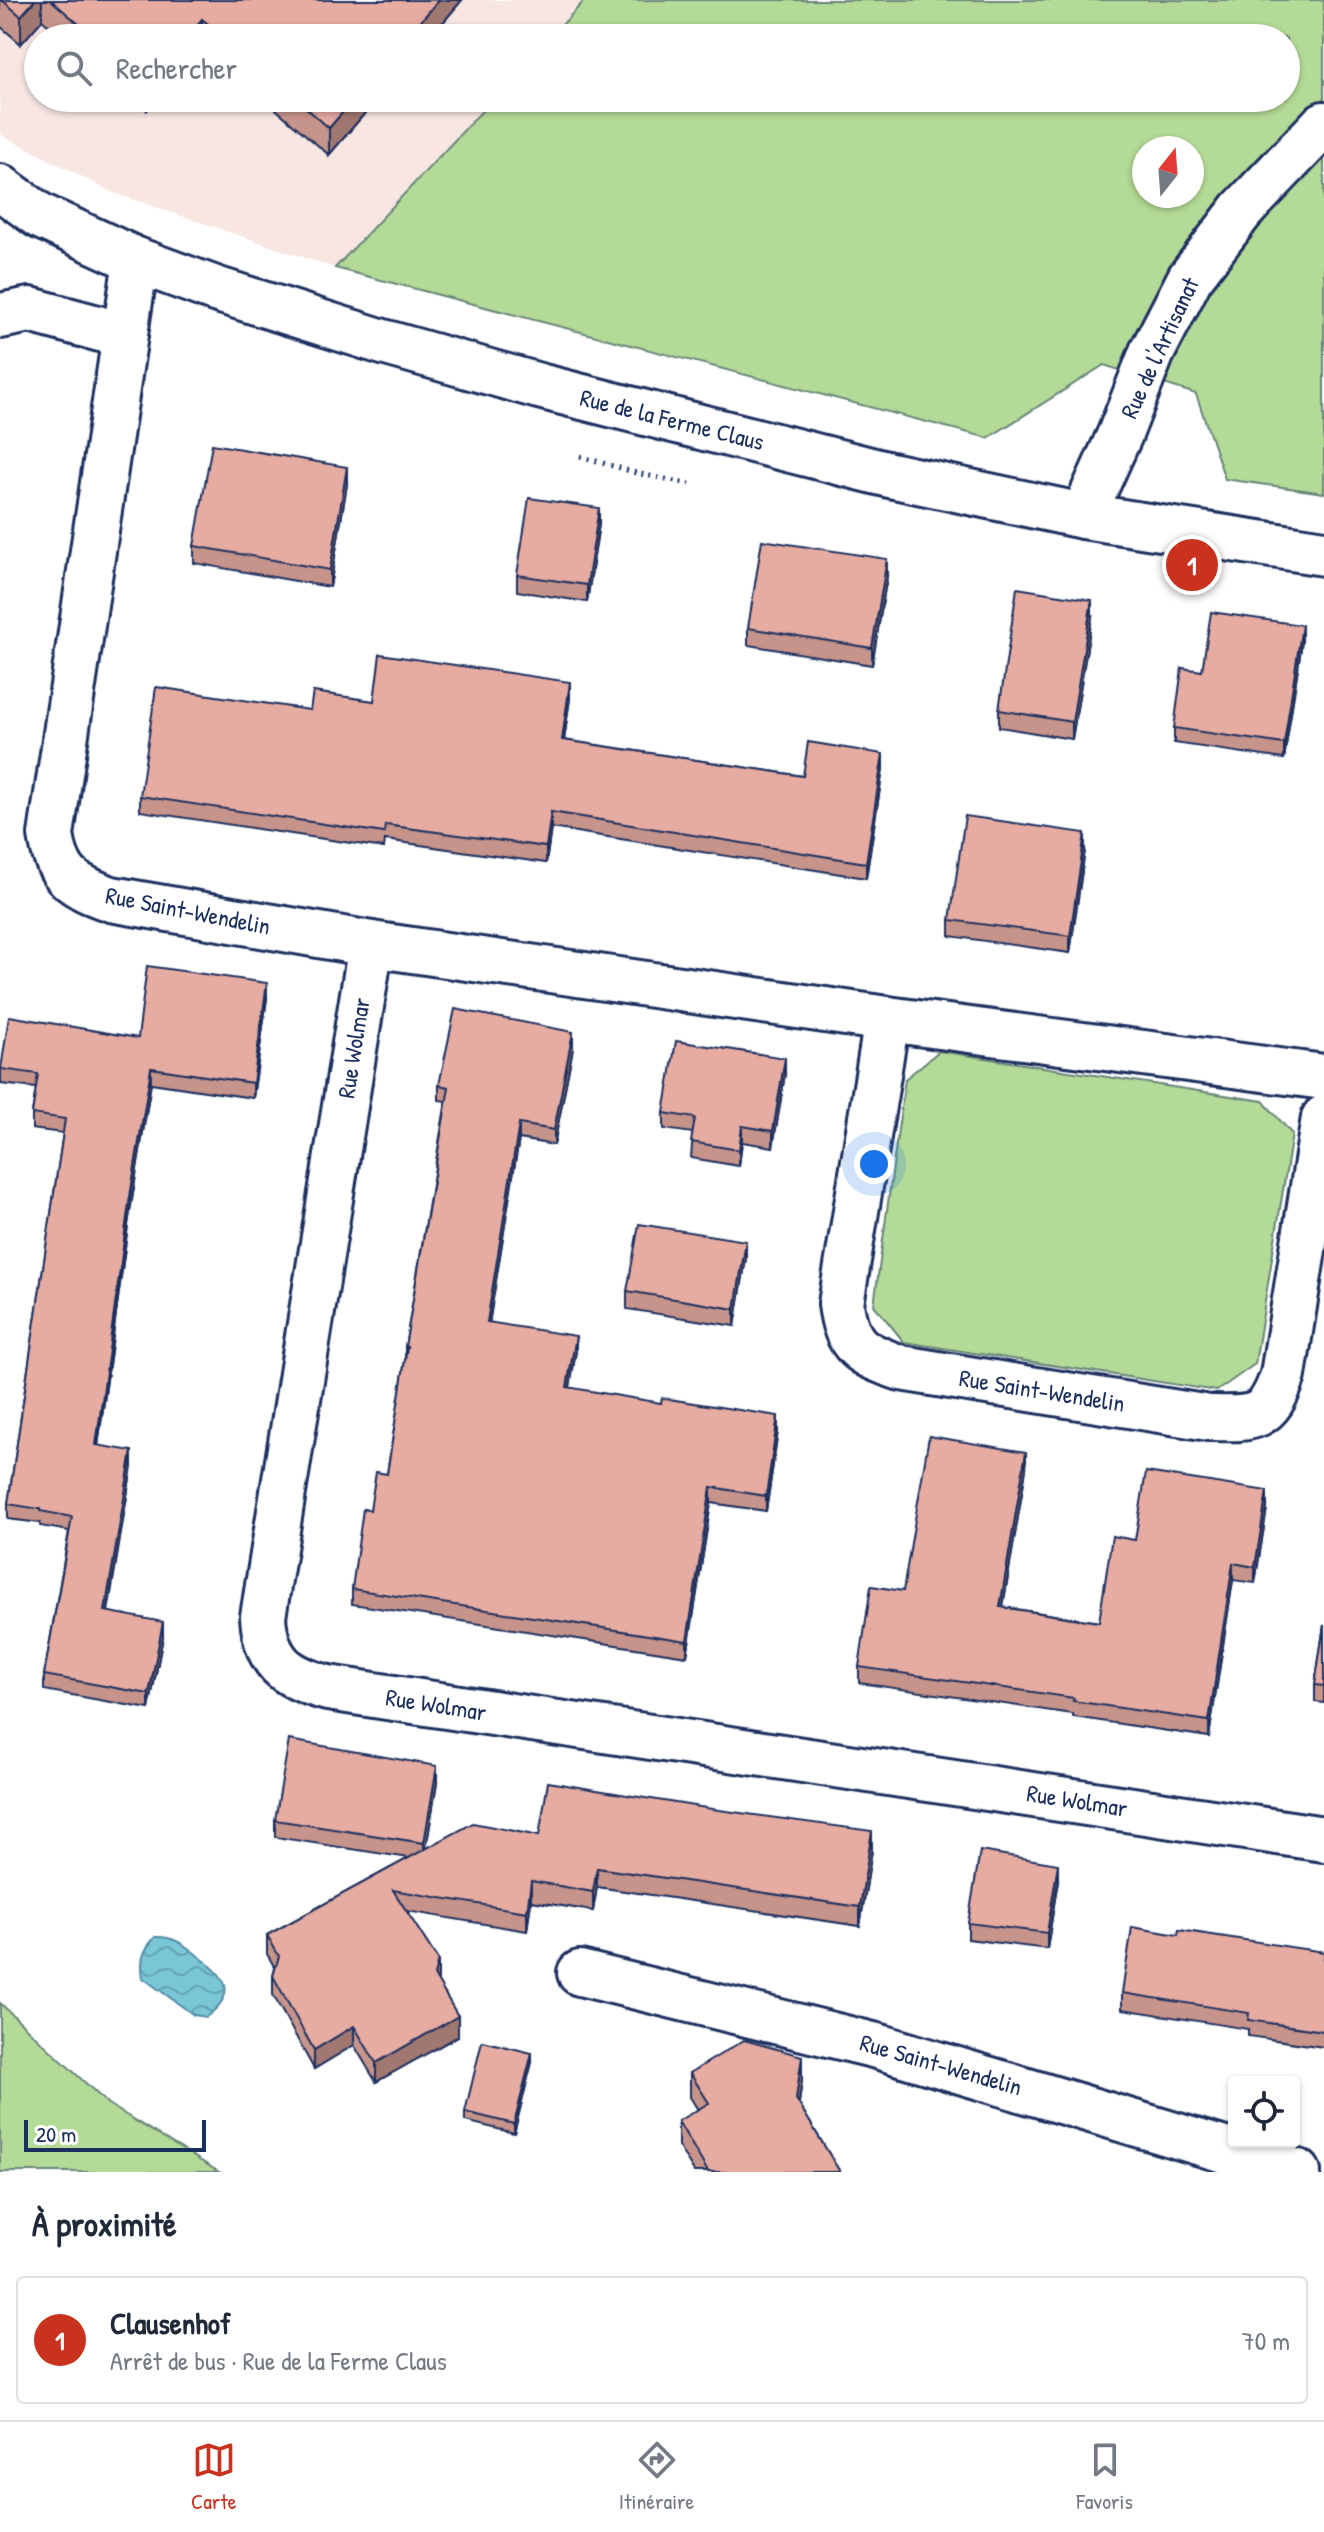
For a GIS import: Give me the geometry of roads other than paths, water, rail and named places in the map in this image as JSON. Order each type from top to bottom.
[{"type":"street","name":"Rue de l'Artisanat","points":[[1083,516],[1152,352],[1190,278],[1242,210],[1324,124]]},
{"type":"street","name":"Rue de la Ferme Claus","points":[[0,187],[20,213],[136,260],[292,314],[539,386],[890,475],[1083,516],[1324,553]]},
{"type":"street","name":"Rue Saint-Wendelin","points":[[136,260],[51,835],[54,856],[64,874],[83,889],[111,899],[371,944],[887,1019],[1324,1077]]},
{"type":"street","points":[[0,316],[30,310],[123,335]]},
{"type":"street","name":"Rue Wolmar","points":[[371,944],[263,1617],[271,1654],[286,1672],[307,1683],[328,1688],[1324,1839]]},
{"type":"street","name":"Rue Saint-Wendelin","points":[[887,1019],[841,1304],[844,1327],[854,1345],[876,1359],[901,1368],[1209,1418],[1243,1419],[1261,1413],[1276,1397],[1283,1375],[1324,1118]]},
{"type":"street","name":"Rue Saint-Wendelin","points":[[580,1973],[877,2046],[1298,2172]]},
{"type":"water","points":[[155,1937],[169,1938],[185,1946],[223,1979],[225,1993],[222,2001],[206,2017],[194,2015],[143,1978],[143,1956]]},
{"type":"place","name":"Clausenhof","points":[[1192,565]]}]
